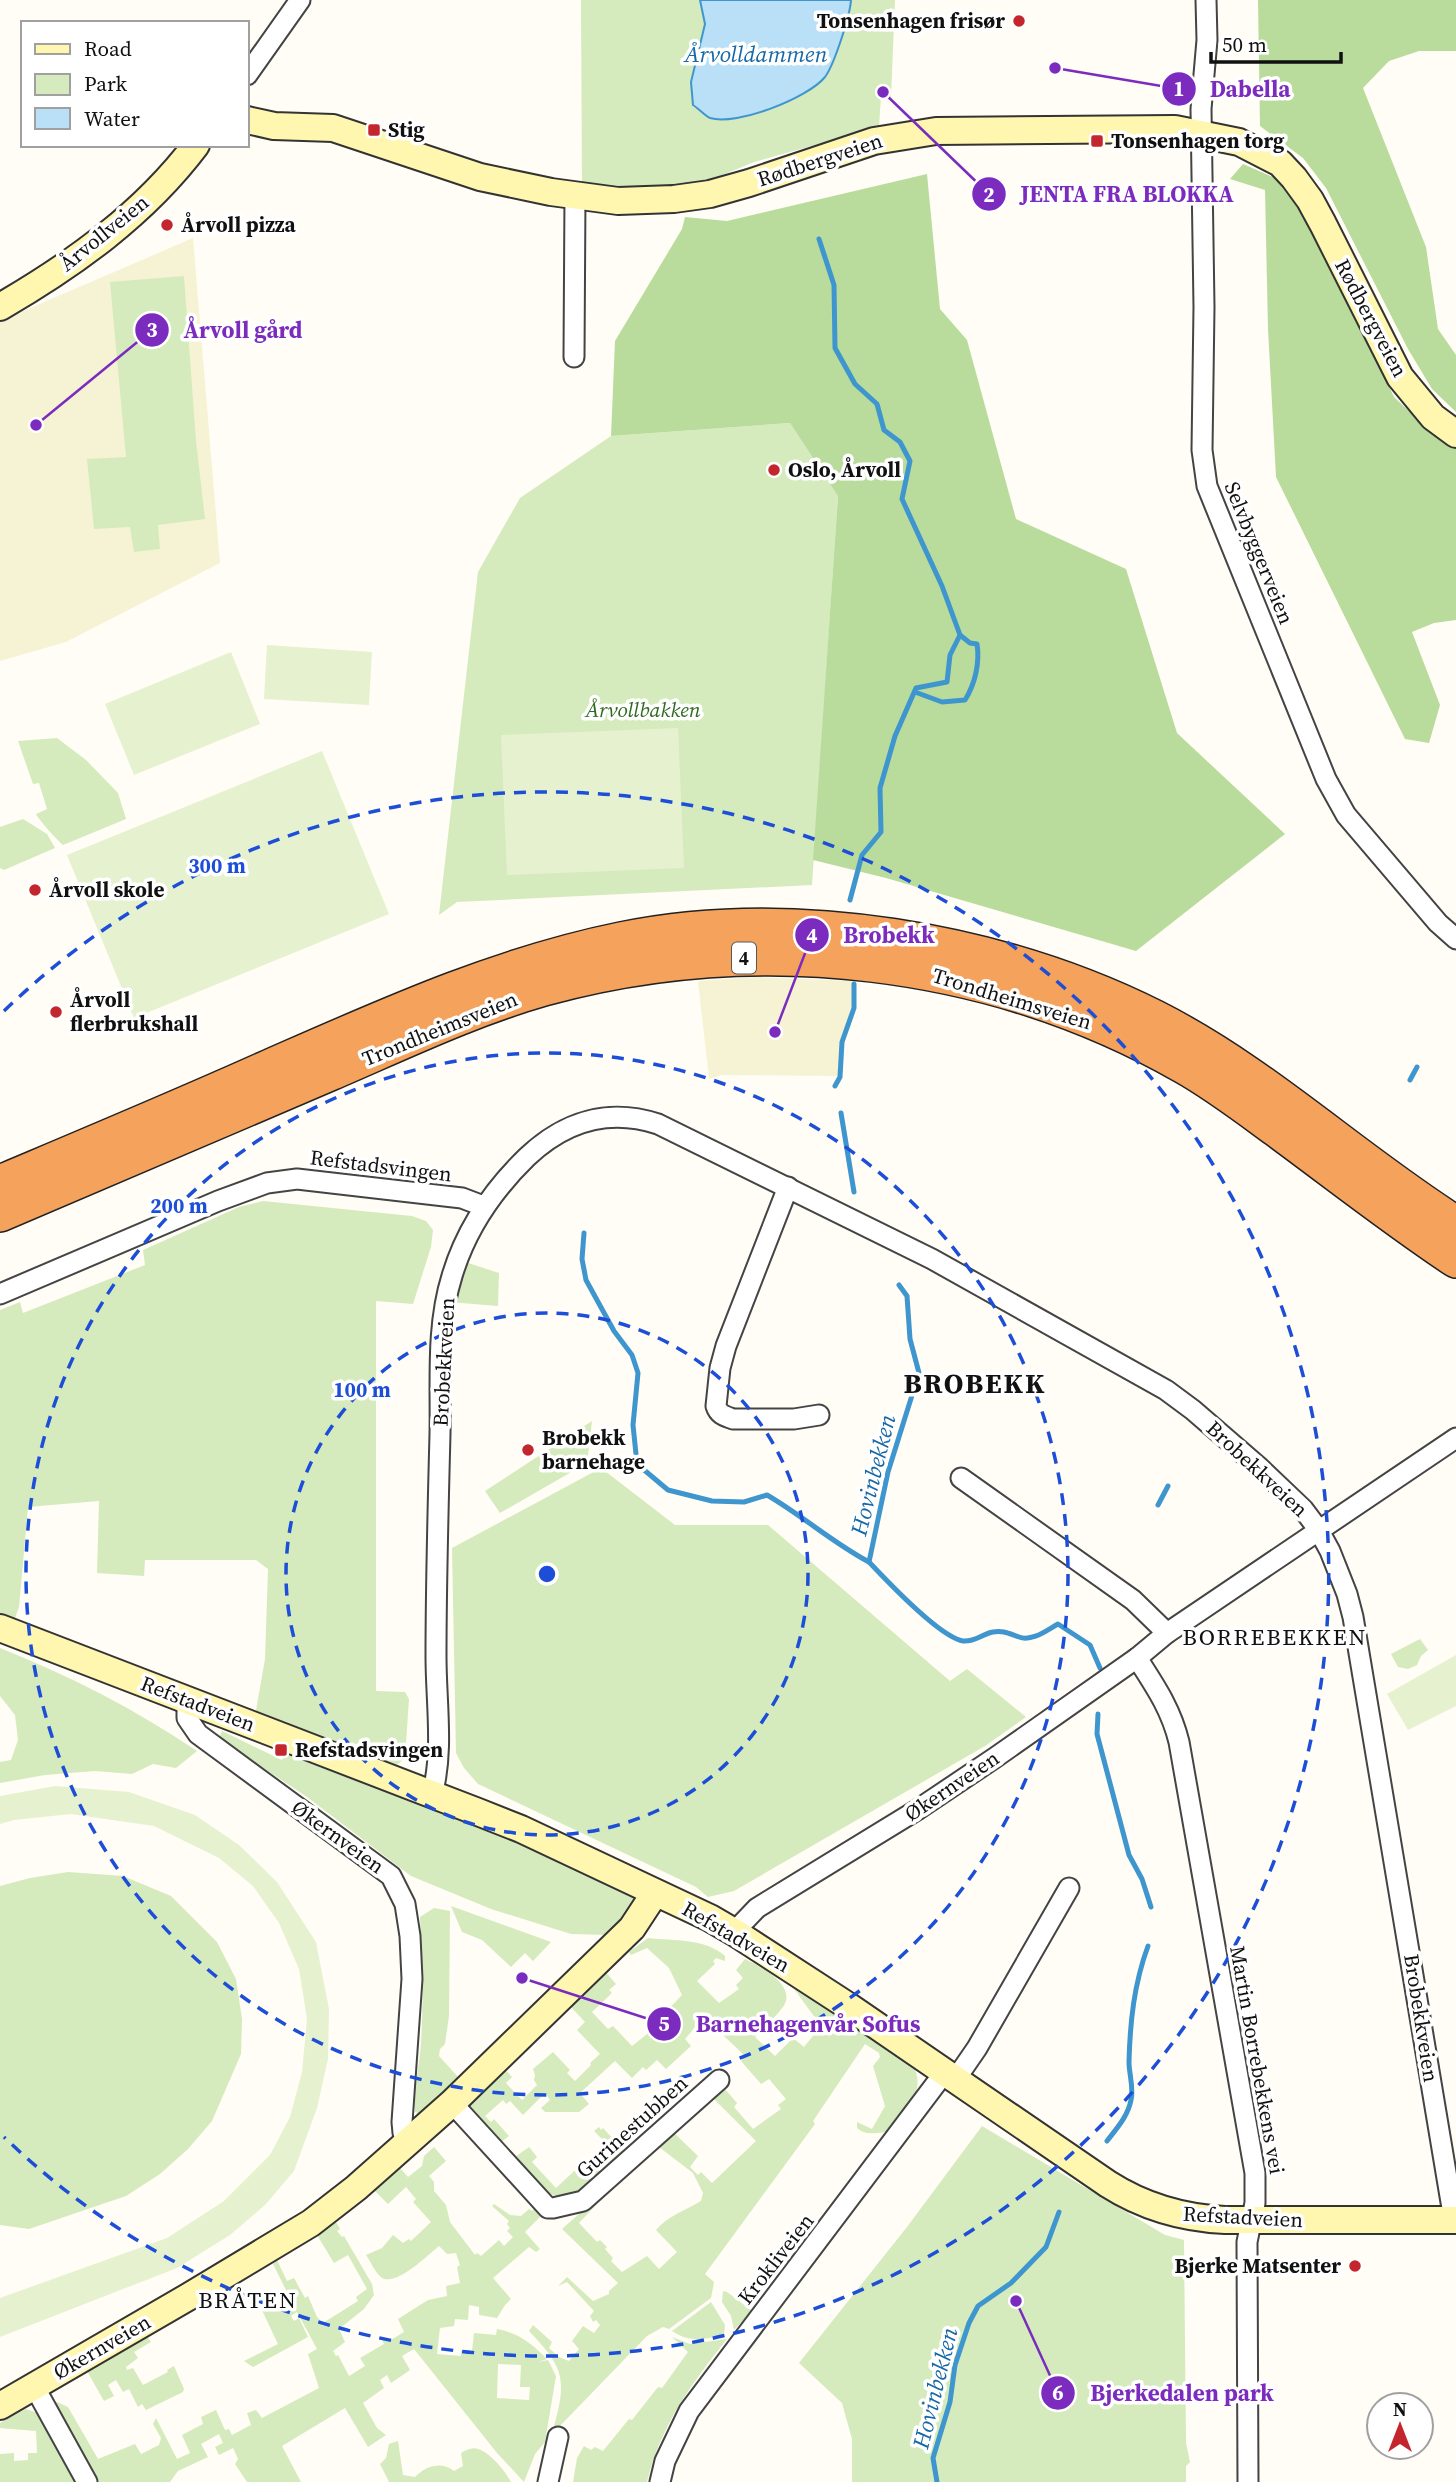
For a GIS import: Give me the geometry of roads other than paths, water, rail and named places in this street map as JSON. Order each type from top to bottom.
[{"type":"highway","name":"Trondheimsveien","points":[[0,1183],[383,1018],[484,978],[534,962],[623,939],[657,934],[729,928],[829,929],[928,942],[989,955],[1106,995],[1155,1018],[1204,1045],[1258,1080],[1456,1224]]},
{"type":"highway","name":"Trondheimsveien","points":[[0,1214],[444,1024],[543,989],[636,967],[685,961],[777,957],[827,959],[930,972],[982,985],[1061,1011],[1138,1042],[1185,1067],[1237,1101],[1456,1260]]},
{"type":"street","points":[[248,74],[300,0]]},
{"type":"street","name":"Selvbyggerveien","points":[[1206,0],[1207,40],[1201,109],[1204,307],[1202,450],[1207,486],[1326,779],[1346,815],[1438,923],[1456,939]]},
{"type":"street","name":"Rødbergveien","points":[[248,120],[274,126],[333,128],[471,175],[618,201],[674,199],[710,194],[874,141],[936,131],[1157,128],[1202,133],[1239,142],[1280,163],[1294,178],[1323,224],[1401,377],[1433,417],[1456,434]]},
{"type":"street","name":"Årvollveien","points":[[0,307],[90,250],[158,190],[194,147]]},
{"type":"street","points":[[574,357],[575,195]]},
{"type":"street","name":"Brobekkveien","points":[[432,1795],[438,1748],[436,1657],[443,1324],[452,1276],[483,1206],[504,1180],[544,1142],[575,1125],[604,1117],[632,1117],[658,1124],[932,1259],[1166,1390],[1286,1491],[1318,1529],[1340,1574],[1353,1617],[1455,2223]]},
{"type":"street","name":"Refstadsvingen","points":[[0,1294],[267,1183],[314,1180],[448,1197],[472,1201],[483,1206]]},
{"type":"street","points":[[788,1186],[726,1346],[720,1368],[716,1406],[723,1416],[733,1419],[794,1419],[819,1415]]},
{"type":"street","name":"Økernveien","points":[[734,1932],[757,1908],[917,1810],[1137,1658],[1167,1633],[1456,1438]]},
{"type":"street","points":[[961,1478],[1133,1600],[1167,1633]]},
{"type":"street","name":"Refstadveien","points":[[0,1628],[521,1829],[734,1932],[848,2006],[1124,2194],[1156,2208],[1190,2217],[1455,2223]]},
{"type":"street","name":"Martin Borrebekkens vei","points":[[1137,1658],[1174,1720],[1255,2173],[1255,2203],[1247,2242],[1248,2482]]},
{"type":"street","name":"Økernveien","points":[[187,1700],[187,1718],[198,1734],[391,1876],[405,1904],[410,1936],[412,1979],[402,2122],[402,2133],[408,2141]]},
{"type":"street","name":"Krokliveien","points":[[660,2482],[665,2461],[689,2411],[949,2076],[976,2048],[1069,1888]]},
{"type":"street","name":"Økernveien","points":[[0,2406],[311,2223],[356,2188],[452,2103],[632,1928],[655,1893]]},
{"type":"street","name":"Gurinestubben","points":[[452,2103],[548,2208],[553,2208],[583,2201],[719,2080]]},
{"type":"street","points":[[34,2386],[87,2482]]},
{"type":"street","points":[[548,2482],[558,2438]]},
{"type":"water","name":"Årvolldammen","points":[[700,0],[851,0],[845,28],[825,77],[804,93],[771,108],[737,118],[722,119],[710,118],[693,105],[691,82],[705,24]]},
{"type":"waterway","name":"Hovinbekken","points":[[819,239],[834,285],[835,348],[855,384],[877,404],[884,430],[900,442],[910,461],[902,499],[942,586],[960,635],[950,655],[947,682],[916,688],[895,736],[880,788],[881,832],[862,855],[850,900]]},
{"type":"waterway","name":"Hovinbekken","points":[[915,692],[942,702],[965,700],[976,673],[978,651],[977,644],[970,643],[960,635]]},
{"type":"waterway","name":"Hovinbekken","points":[[835,1086],[840,1077],[842,1042],[854,1008],[854,984]]},
{"type":"waterway","points":[[1410,1080],[1417,1067]]},
{"type":"waterway","name":"Hovinbekken","points":[[841,1113],[854,1192]]},
{"type":"waterway","points":[[584,1233],[582,1259],[586,1280],[614,1331],[632,1355],[638,1373],[633,1425],[637,1464],[668,1490],[712,1501],[744,1502],[767,1495],[869,1562]]},
{"type":"waterway","name":"Hovinbekken","points":[[899,1285],[907,1296],[910,1339],[919,1373],[888,1472],[869,1562],[913,1607],[953,1637],[967,1641],[1000,1632],[1029,1638],[1058,1624],[1090,1645],[1100,1668]]},
{"type":"waterway","points":[[1158,1505],[1168,1486]]},
{"type":"waterway","name":"Hovinbekken","points":[[1098,1714],[1097,1734],[1129,1855],[1142,1879],[1151,1907]]},
{"type":"waterway","name":"Hovinbekken","points":[[1107,2141],[1130,2106],[1132,2018],[1139,1975],[1148,1946]]},
{"type":"waterway","name":"Hovinbekken","points":[[937,2482],[933,2458],[950,2402],[955,2365],[969,2323],[978,2306],[1011,2283],[1046,2247],[1059,2212]]},
{"type":"place","name":"Tonsenhagen frisør","points":[[1019,21]]},
{"type":"place","name":"Dabella","points":[[1055,68]]},
{"type":"place","name":"JENTA FRA BLOKKA","points":[[883,92]]},
{"type":"place","name":"Stig","points":[[374,130]]},
{"type":"place","name":"Tonsenhagen torg","points":[[1097,141]]},
{"type":"place","name":"Årvoll pizza","points":[[167,225]]},
{"type":"place","name":"Årvoll gård","points":[[36,425]]},
{"type":"place","name":"Oslo, Årvoll","points":[[774,470]]},
{"type":"place","name":"Årvoll skole","points":[[35,890]]},
{"type":"place","name":"Årvoll flerbrukshall","points":[[56,1012]]},
{"type":"place","name":"Brobekk","points":[[775,1032]]},
{"type":"place","name":"Brobekk barnehage","points":[[528,1450]]},
{"type":"place","name":"Refstadsvingen","points":[[281,1750]]},
{"type":"place","name":"Barnehagenvår Sofus","points":[[522,1978]]},
{"type":"place","name":"Bjerke Matsenter","points":[[1355,2266]]},
{"type":"place","name":"Bjerkedalen park","points":[[1016,2301]]},
{"type":"district","name":"BROBEKK","points":[[975,1383]]},
{"type":"district","name":"BORREBEKKEN","points":[[1275,1637]]},
{"type":"district","name":"BRÅTEN","points":[[248,2300]]},
{"type":"park label","name":"Årvollbakken","points":[[643,710]]}]
